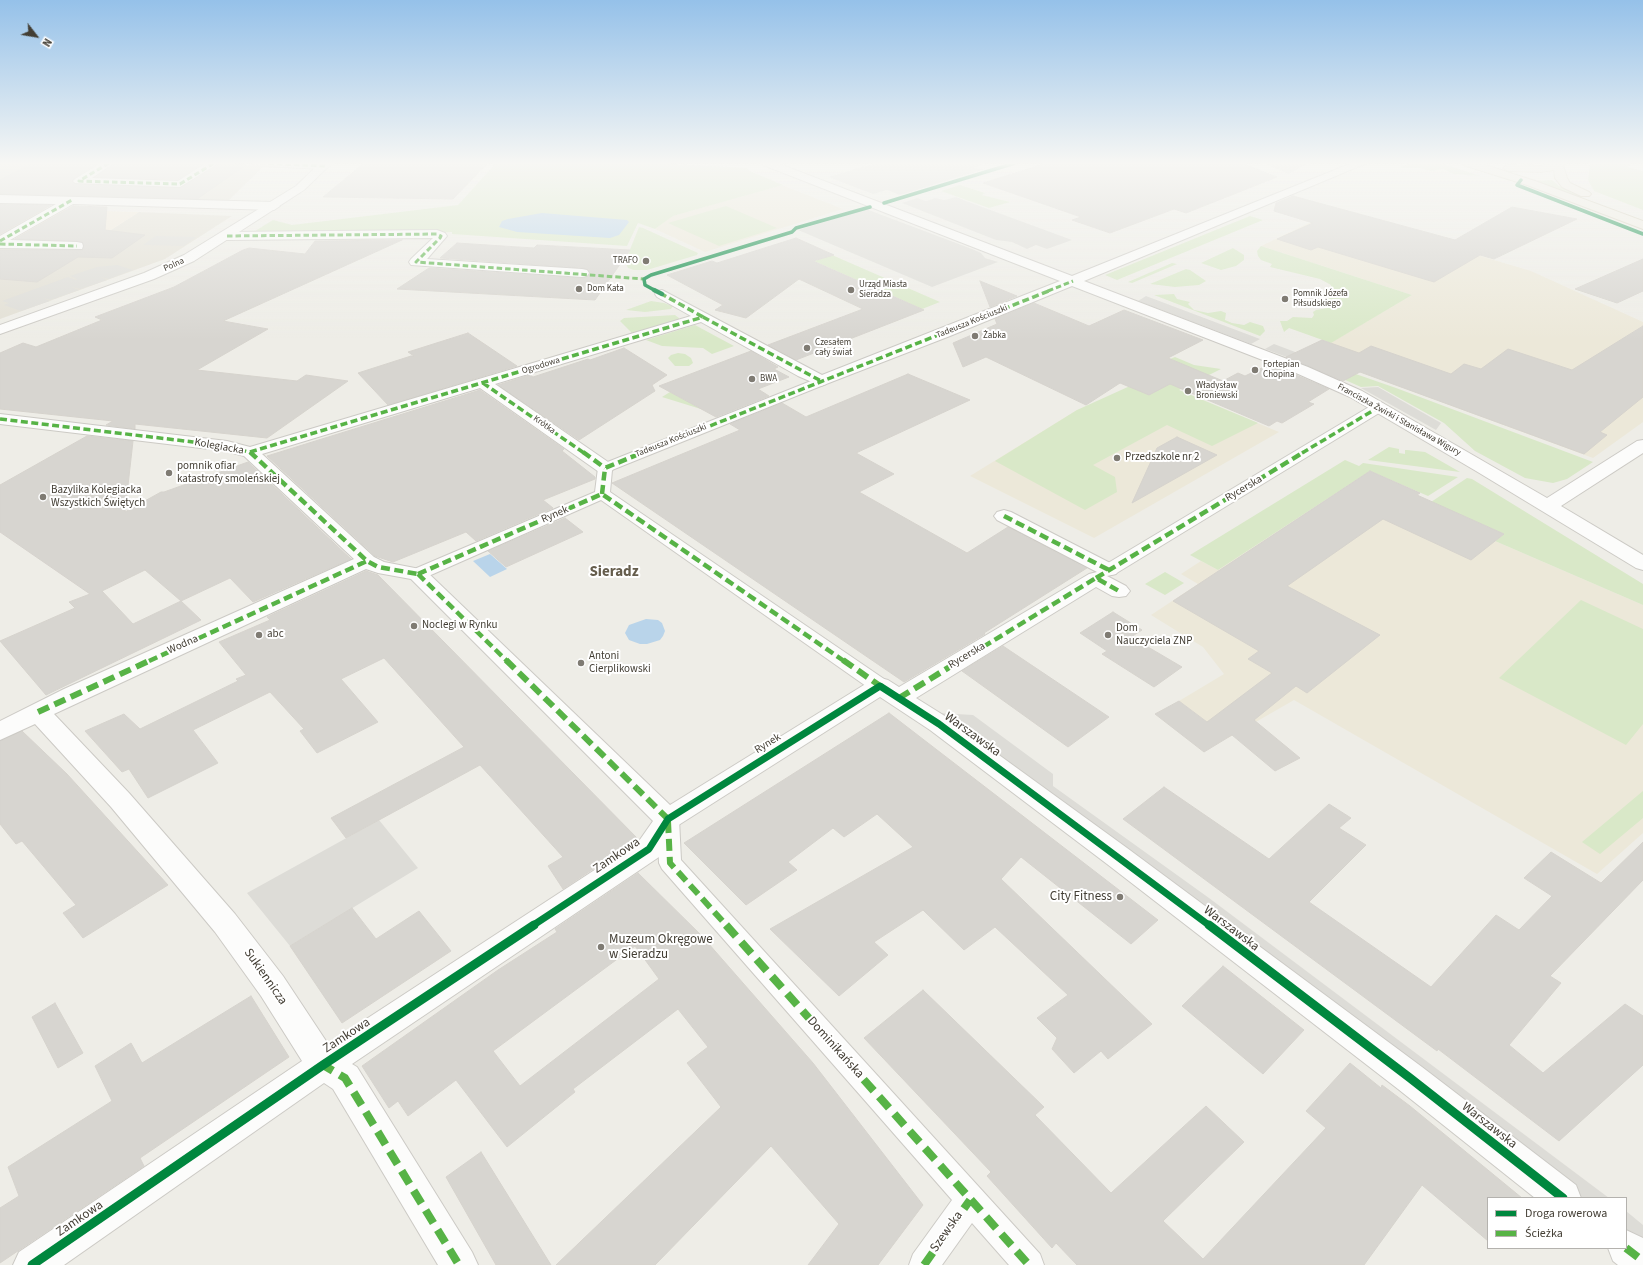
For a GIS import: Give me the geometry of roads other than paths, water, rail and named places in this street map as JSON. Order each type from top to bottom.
[{"type":"street","points":[[0,243],[35,222]]},
{"type":"street","name":"Polna","points":[[0,330],[175,265],[249,222]]},
{"type":"street","name":"Franciszka Żwirki i Stanisława Wigury","points":[[920,222],[1313,375],[1356,394],[1548,506],[1643,564]]},
{"type":"street","name":"Tadeusza Kościuszki","points":[[605,468],[821,381],[853,370],[1217,222]]},
{"type":"street","points":[[227,236],[437,234],[441,236],[440,238],[416,262],[582,273]]},
{"type":"street","points":[[0,243],[77,246]]},
{"type":"street","points":[[662,294],[821,381]]},
{"type":"street","name":"Ogrodowa","points":[[250,452],[703,317]]},
{"type":"street","name":"Krótka","points":[[483,383],[605,468]]},
{"type":"street","name":"Rycerska","points":[[890,692],[1103,574],[1379,407]]},
{"type":"street","name":"Kolegiacka","points":[[0,419],[227,446],[250,452],[367,561],[378,567],[418,574]]},
{"type":"street","points":[[1548,506],[1643,445]]},
{"type":"street","points":[[605,468],[602,494],[890,692]]},
{"type":"street","name":"Rynek","points":[[418,574],[602,494]]},
{"type":"street","points":[[1004,516],[1103,574],[1119,591]]},
{"type":"street","name":"Wodna","points":[[0,731],[38,712],[367,561]]},
{"type":"street","points":[[418,574],[668,819]]},
{"type":"street","name":"Rynek","points":[[668,819],[890,692]]},
{"type":"street","name":"Warszawska","points":[[890,692],[939,724],[1117,856],[1410,1078],[1562,1197]]},
{"type":"street","name":"Sukiennicza","points":[[38,712],[120,800],[225,922],[272,986],[323,1065],[345,1078],[459,1265]]},
{"type":"street","name":"Zamkowa","points":[[32,1265],[323,1065],[649,849],[668,819]]},
{"type":"street","name":"Dominikańska","points":[[668,819],[670,863],[1029,1265]]},
{"type":"street","name":"Szewska","points":[[924,1265],[970,1200]]},
{"type":"street","points":[[1627,1249],[1643,1261]]},
{"type":"water","points":[[501,222],[629,222],[619,235],[610,238],[517,232],[499,227]]},
{"type":"water","points":[[490,554],[507,569],[490,577],[473,561]]},
{"type":"water","points":[[646,619],[658,620],[662,623],[665,631],[660,640],[647,644],[640,644],[629,640],[625,633],[629,625]]},
{"type":"place","name":"TRAFO","points":[[646,261]]},
{"type":"place","name":"Dom Kata","points":[[579,289]]},
{"type":"place","name":"Urząd Miasta Sieradza","points":[[851,290]]},
{"type":"place","name":"Pomnik Józefa Piłsudskiego","points":[[1285,299]]},
{"type":"place","name":"Żabka","points":[[975,336]]},
{"type":"place","name":"Czesałem cały świat","points":[[807,348]]},
{"type":"place","name":"Fortepian Chopina","points":[[1255,370]]},
{"type":"place","name":"BWA","points":[[752,379]]},
{"type":"place","name":"Władysław Broniewski","points":[[1188,391]]},
{"type":"place","name":"Przedszkole nr 2","points":[[1117,458]]},
{"type":"place","name":"pomnik ofiar katastrofy smoleńskiej","points":[[169,473]]},
{"type":"place","name":"Bazylika Kolegiacka Wszystkich Świętych","points":[[43,497]]},
{"type":"place","name":"Noclegi w Rynku","points":[[414,626]]},
{"type":"place","name":"abc","points":[[259,635]]},
{"type":"place","name":"Dom Nauczyciela ZNP","points":[[1108,635]]},
{"type":"place","name":"Antoni Cierplikowski","points":[[581,663]]},
{"type":"place","name":"City Fitness","points":[[1120,897]]},
{"type":"place","name":"Muzeum Okręgowe w Sieradzu","points":[[601,947]]},
{"type":"district","name":"Sieradz","points":[[614,573]]}]
